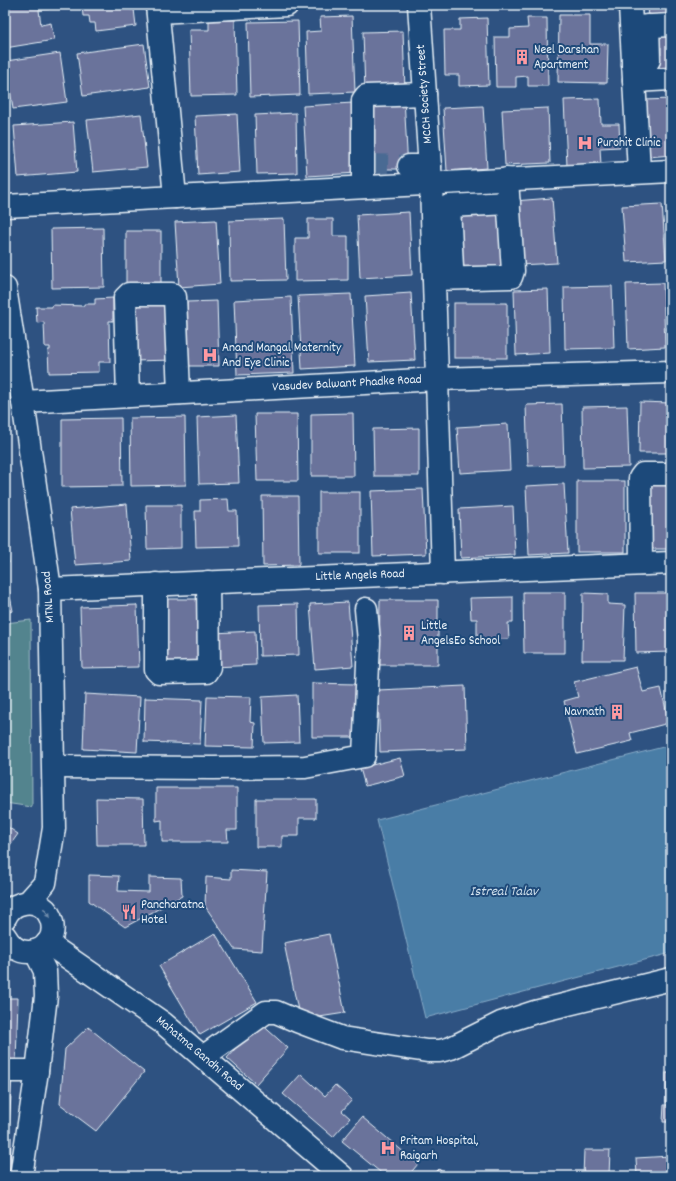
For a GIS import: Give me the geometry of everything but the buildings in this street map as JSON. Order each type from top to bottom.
[{"type":"street","points":[[175,197],[158,8],[287,5]]},
{"type":"street","name":"MCCH Society Street","points":[[419,5],[425,94],[426,172]]},
{"type":"street","points":[[630,5],[640,27],[634,73],[639,172]]},
{"type":"street","points":[[640,27],[671,25]]},
{"type":"street","points":[[634,73],[671,79]]},
{"type":"street","points":[[367,174],[363,100],[366,96],[425,94]]},
{"type":"street","points":[[5,206],[175,197],[367,174],[426,172],[507,179],[671,171]]},
{"type":"street","points":[[426,172],[449,206],[452,268]]},
{"type":"street","points":[[426,172],[434,279],[443,573]]},
{"type":"street","points":[[434,279],[511,277],[513,271],[507,179]]},
{"type":"street","points":[[449,206],[509,203]]},
{"type":"street","name":"MTNL Road","points":[[5,288],[12,379],[23,402],[50,589],[54,767],[54,828],[45,883],[12,909]]},
{"type":"street","points":[[128,396],[125,298],[129,294],[172,294],[175,297],[179,393]]},
{"type":"street","name":"Vasudev Balwant Phadke Road","points":[[23,402],[436,379],[671,372]]},
{"type":"street","points":[[641,564],[640,478],[643,474],[671,474]]},
{"type":"street","name":"Little Angels Road","points":[[50,589],[671,563]]},
{"type":"street","points":[[54,767],[305,767],[364,756],[369,641],[366,609]]},
{"type":"street","points":[[5,936],[14,947],[20,951],[27,952],[41,947],[51,936],[53,929],[51,917],[43,907],[36,903],[12,909]]},
{"type":"street","points":[[21,1176],[37,1071],[46,996],[45,971],[41,947]]},
{"type":"street","name":"Mahatma Gandhi Road","points":[[41,947],[163,1023],[342,1176]]},
{"type":"street","points":[[203,1056],[266,1012],[276,1012],[342,1038],[428,1051],[440,1051],[451,1048],[501,1023],[535,1012],[671,979]]},
{"type":"street","points":[[5,1071],[37,1071]]},
{"type":"green space","points":[[31,620],[32,807],[5,803],[5,623]]},
{"type":"water","name":"Istreal Talav","points":[[671,745],[671,953],[425,1018],[377,820]]},
{"type":"tunnel","points":[[366,165],[409,166]]},
{"type":"place","name":"Neel Darshan Apartment","points":[[522,57]]},
{"type":"place","name":"Purohit Clinic","points":[[585,143]]},
{"type":"place","name":"Anand Mangal Maternity And Eye Clinic","points":[[210,355]]},
{"type":"place","name":"Little AngelsEo School","points":[[409,633]]},
{"type":"place","name":"Navnath","points":[[617,712]]},
{"type":"place","name":"Pancharatna Hotel","points":[[129,912]]},
{"type":"place","name":"Pritam Hospital, Raigarh","points":[[388,1148]]}]
